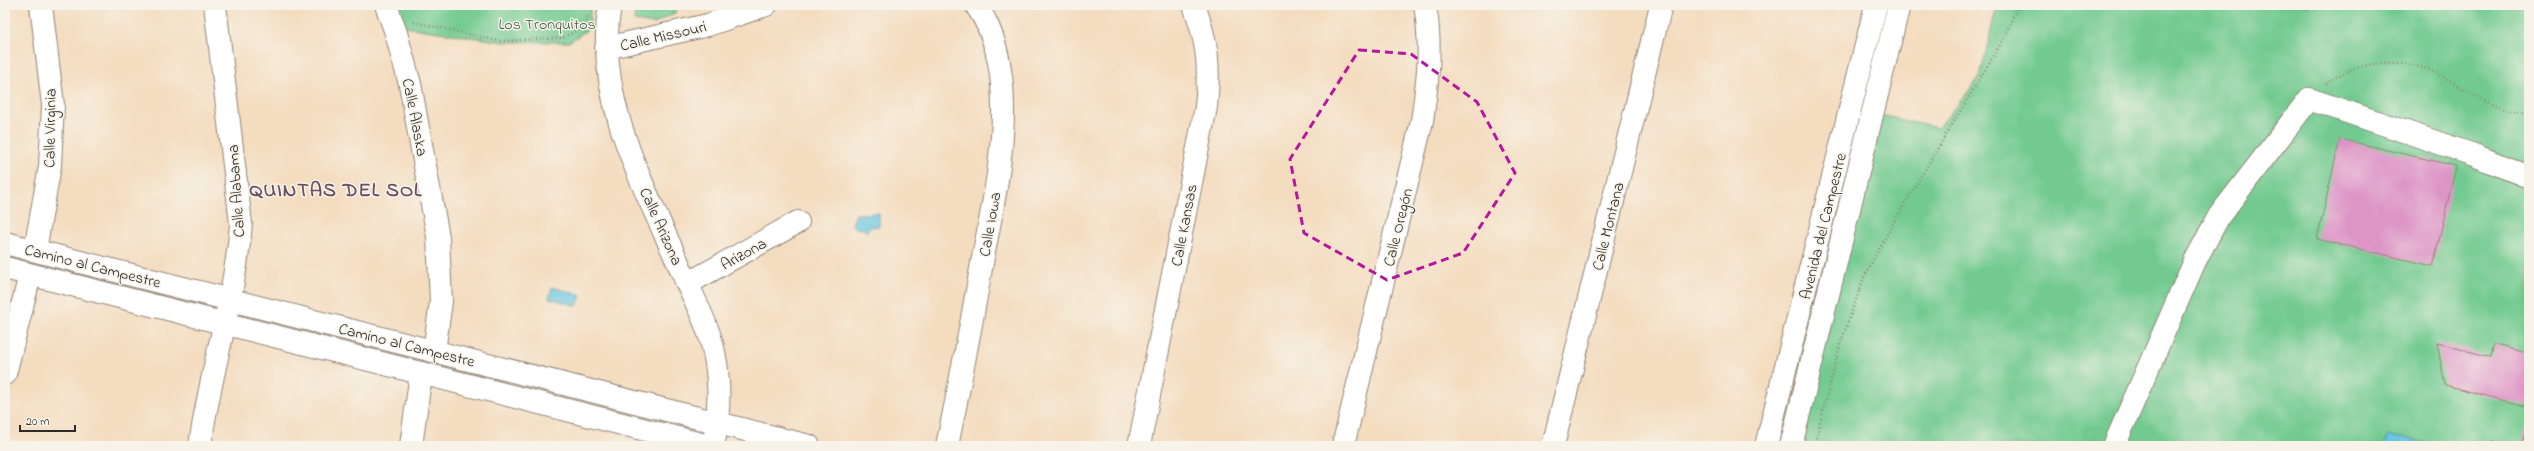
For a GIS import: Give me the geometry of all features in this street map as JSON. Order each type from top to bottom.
[{"type":"street","name":"Calle Virginia","points":[[35,250],[50,166],[53,105],[41,5]]},
{"type":"street","name":"Calle Alabama","points":[[200,446],[239,250],[241,224],[215,5]]},
{"type":"street","name":"Calle Alaska","points":[[386,5],[396,33],[410,84],[438,237],[441,302],[434,351]]},
{"type":"street","name":"Calle Arizona","points":[[610,5],[606,27],[606,48],[616,112],[633,159],[712,344],[718,384],[717,423],[713,446]]},
{"type":"street","name":"Calle Missouri","points":[[606,48],[708,25],[766,5]]},
{"type":"street","name":"Calle Iowa","points":[[947,446],[998,172],[1003,123],[1000,66],[994,40],[976,5]]},
{"type":"street","name":"Calle Kansas","points":[[1139,446],[1206,107],[1209,70],[1204,34],[1194,5]]},
{"type":"street","name":"Calle Oregón","points":[[1343,446],[1422,121],[1430,67],[1430,37],[1425,5]]},
{"type":"street","name":"Calle Montana","points":[[1553,446],[1661,5]]},
{"type":"street","name":"Avenida del Campestre","points":[[1766,446],[1797,327],[1876,5]]},
{"type":"street","name":"Avenida del Campestre","points":[[1791,446],[1899,5]]},
{"type":"street","points":[[2114,446],[2195,261],[2219,216],[2309,99],[2474,155],[2529,177]]},
{"type":"street","name":"Arizona","points":[[687,284],[798,222]]},
{"type":"street","name":"Camino al Campestre","points":[[5,243],[809,446]]},
{"type":"street","name":"Camino al Campestre","points":[[5,268],[710,446]]},
{"type":"street","points":[[5,374],[30,275]]},
{"type":"street","points":[[1797,327],[1819,333]]},
{"type":"street","points":[[411,446],[421,373]]},
{"type":"path","points":[[673,5],[676,12]]},
{"type":"path","points":[[1814,446],[1840,345],[1864,277],[1896,218],[2003,40],[2018,5]]},
{"type":"path","points":[[411,22],[499,41],[563,38],[581,28],[590,15]]},
{"type":"path","points":[[2309,99],[2338,74],[2367,64],[2402,64],[2436,74],[2484,103],[2509,111],[2529,112]]},
{"type":"highlighted area","points":[[1359,50],[1411,54],[1477,102],[1515,173],[1463,253],[1387,280],[1304,233],[1290,159]]},
{"type":"green space","name":"Los Tronquitos","points":[[387,5],[590,5],[590,28],[569,42],[504,42],[399,26]]},
{"type":"green space","points":[[635,5],[673,5],[676,12],[654,24],[634,21]]},
{"type":"green space","points":[[1997,5],[2529,5],[2529,446],[1799,446],[1876,114],[1938,128],[1980,77]]},
{"type":"water","points":[[879,213],[879,226],[871,227],[866,232],[863,229],[855,228],[852,225],[856,214]]},
{"type":"water","points":[[552,287],[581,295],[577,306],[549,298]]},
{"type":"water","points":[[2387,435],[2439,446],[2384,446]]},
{"type":"building","points":[[2340,139],[2456,166],[2433,266],[2317,239]]},
{"type":"building","points":[[2437,343],[2491,357],[2494,344],[2529,352],[2529,407],[2445,385]]},
{"type":"building","points":[[2529,418],[2529,446],[2521,446]]},
{"type":"building","points":[[2493,441],[2509,445],[2509,446],[2491,446]]},
{"type":"district","name":"QUINTAS DEL SOL","points":[[336,189]]}]
